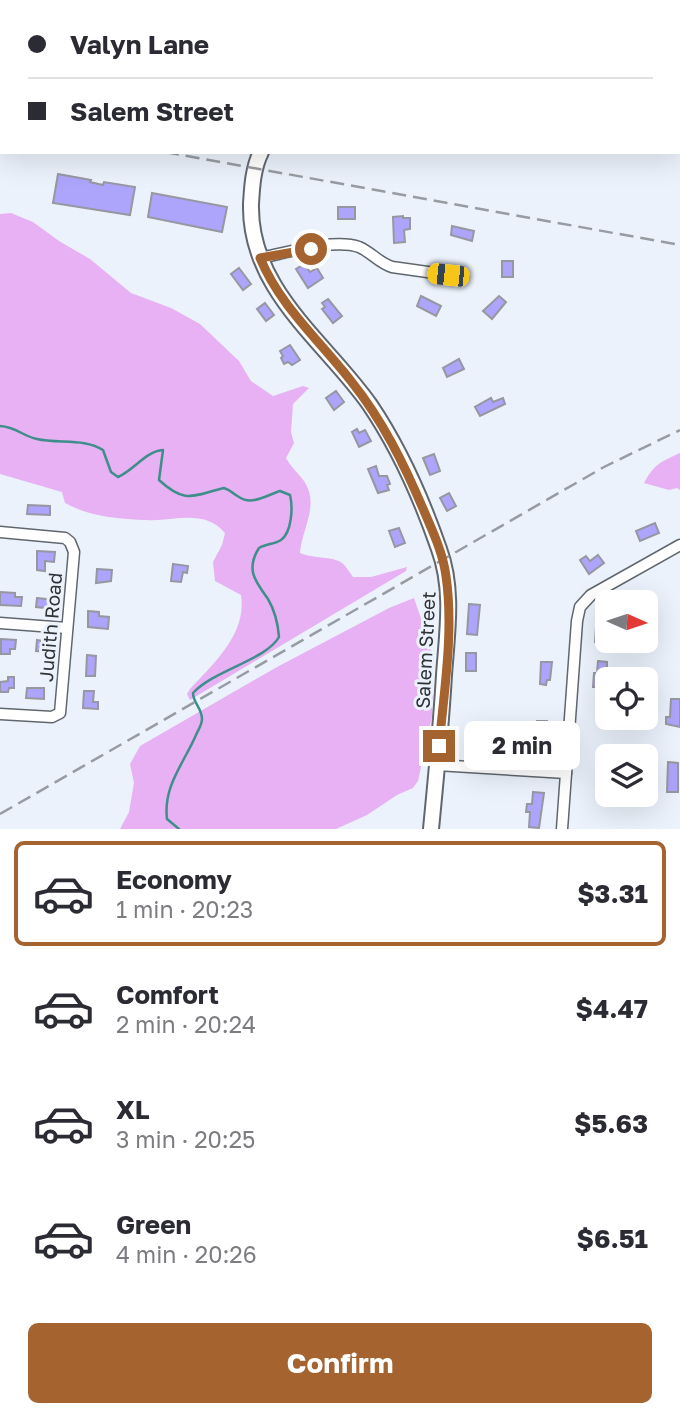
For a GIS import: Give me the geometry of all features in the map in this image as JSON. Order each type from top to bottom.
[{"type":"street","name":"Salem Street","points":[[260,154],[254,175],[251,216],[253,236],[260,258],[272,284],[286,304],[350,379],[384,426],[440,550],[446,573],[449,612],[431,829]]},
{"type":"street","points":[[260,258],[346,244],[365,250],[381,263],[392,267],[463,276]]},
{"type":"street","name":"Judith Road","points":[[0,532],[65,538],[74,552],[61,707],[58,715],[52,718],[0,714]]},
{"type":"street","points":[[562,829],[580,607],[591,596],[680,545]]},
{"type":"street","points":[[0,623],[67,628]]},
{"type":"street","points":[[437,765],[566,773]]},
{"type":"shaded area","points":[[11,213],[33,222],[90,259],[131,293],[171,308],[200,324],[239,361],[251,381],[273,396],[303,386],[309,388],[293,404],[291,432],[294,443],[286,458],[309,490],[309,517],[300,553],[338,561],[353,577],[371,577],[407,567],[406,571],[190,700],[187,694],[190,689],[227,647],[234,635],[242,609],[241,595],[215,581],[213,562],[225,533],[216,525],[198,518],[146,520],[94,514],[65,503],[62,492],[0,474],[0,214]]},
{"type":"shaded area","points":[[680,453],[680,490],[644,483],[659,464]]},
{"type":"shaded area","points":[[414,598],[431,648],[433,680],[432,716],[418,781],[413,788],[367,815],[336,829],[120,829],[129,812],[134,783],[130,764],[140,746],[277,667],[389,608]]},
{"type":"building","points":[[58,174],[103,185],[104,182],[135,187],[130,215],[53,203]]},
{"type":"building","points":[[152,193],[227,207],[222,232],[148,217]]},
{"type":"building","points":[[338,207],[355,207],[355,219],[338,219]]},
{"type":"building","points":[[393,217],[410,218],[410,229],[404,230],[405,242],[394,243]]},
{"type":"building","points":[[452,226],[474,231],[472,241],[451,235]]},
{"type":"building","points":[[502,261],[513,261],[513,277],[502,277]]},
{"type":"building","points":[[304,264],[310,272],[317,268],[323,278],[308,288],[296,269]]},
{"type":"building","points":[[239,268],[251,284],[243,290],[231,274]]},
{"type":"building","points":[[421,296],[441,306],[436,316],[417,306]]},
{"type":"building","points":[[499,296],[506,302],[492,319],[483,311]]},
{"type":"building","points":[[328,299],[342,316],[333,323],[322,309],[325,307],[322,303]]},
{"type":"building","points":[[265,303],[274,315],[266,321],[257,309]]},
{"type":"building","points":[[290,345],[300,360],[292,365],[288,362],[284,364],[280,351]]},
{"type":"building","points":[[459,359],[464,369],[447,377],[443,368]]},
{"type":"building","points":[[336,391],[344,402],[334,410],[326,398]]},
{"type":"building","points":[[491,398],[493,402],[503,398],[505,404],[480,416],[475,407]]},
{"type":"building","points":[[357,429],[359,433],[365,430],[371,441],[359,447],[352,432]]},
{"type":"building","points":[[434,454],[440,471],[430,475],[423,458]]},
{"type":"building","points":[[376,466],[379,476],[387,476],[389,490],[378,493],[368,469]]},
{"type":"building","points":[[449,493],[456,506],[447,511],[440,498]]},
{"type":"building","points":[[28,505],[50,506],[50,515],[27,514]]},
{"type":"building","points":[[655,523],[659,533],[640,541],[636,531]]},
{"type":"building","points":[[399,528],[405,543],[395,547],[389,531]]},
{"type":"building","points":[[37,551],[55,552],[54,562],[45,561],[45,571],[37,570]]},
{"type":"building","points":[[598,555],[604,563],[589,574],[580,560],[586,556],[590,561]]},
{"type":"building","points":[[173,564],[188,566],[187,573],[183,572],[181,582],[171,581]]},
{"type":"building","points":[[97,569],[112,570],[111,581],[96,583]]},
{"type":"building","points":[[0,592],[15,593],[15,597],[22,597],[21,606],[0,605]]},
{"type":"building","points":[[37,598],[55,600],[54,609],[36,607]]},
{"type":"building","points":[[469,604],[480,605],[477,635],[467,634]]},
{"type":"building","points":[[88,611],[109,617],[108,629],[88,627]]},
{"type":"building","points":[[1,639],[16,640],[15,649],[10,649],[10,654],[1,654]]},
{"type":"building","points":[[37,640],[51,642],[51,652],[36,651]]},
{"type":"building","points":[[466,653],[476,653],[476,671],[466,671]]},
{"type":"building","points":[[87,655],[96,656],[95,676],[86,676]]},
{"type":"building","points":[[598,661],[607,662],[607,667],[598,667]]},
{"type":"building","points":[[541,662],[552,662],[550,680],[547,680],[546,685],[540,684]]},
{"type":"building","points":[[8,677],[14,677],[14,688],[9,688],[8,692],[0,692],[0,682],[8,681]]},
{"type":"building","points":[[27,688],[44,688],[44,699],[26,698]]},
{"type":"building","points":[[84,691],[94,691],[93,702],[98,702],[98,709],[83,708]]},
{"type":"building","points":[[671,699],[680,699],[680,727],[666,724],[666,717],[670,717]]},
{"type":"building","points":[[537,721],[547,721],[546,739],[536,738]]},
{"type":"building","points":[[668,762],[678,763],[678,792],[667,792]]},
{"type":"building","points":[[533,792],[544,793],[539,828],[529,827],[530,812],[526,812],[527,804],[532,804]]},
{"type":"waterway","points":[[0,426],[37,439],[96,446],[103,450],[111,472],[118,477],[146,457],[163,450],[159,480],[176,493],[184,495],[197,495],[224,488],[249,500],[260,499],[280,491],[290,495],[291,512],[285,536],[259,548],[253,563],[256,581],[274,613],[279,637],[263,652],[213,678],[193,693],[202,715],[201,723],[168,796],[167,819],[179,829]]},
{"type":"railway","points":[[176,154],[680,245]]},
{"type":"railway","points":[[0,814],[604,467],[680,430]]},
{"type":"route","points":[[311,249],[260,258],[272,284],[286,304],[350,379],[384,426],[440,550],[446,573],[449,612],[439,746]]}]
